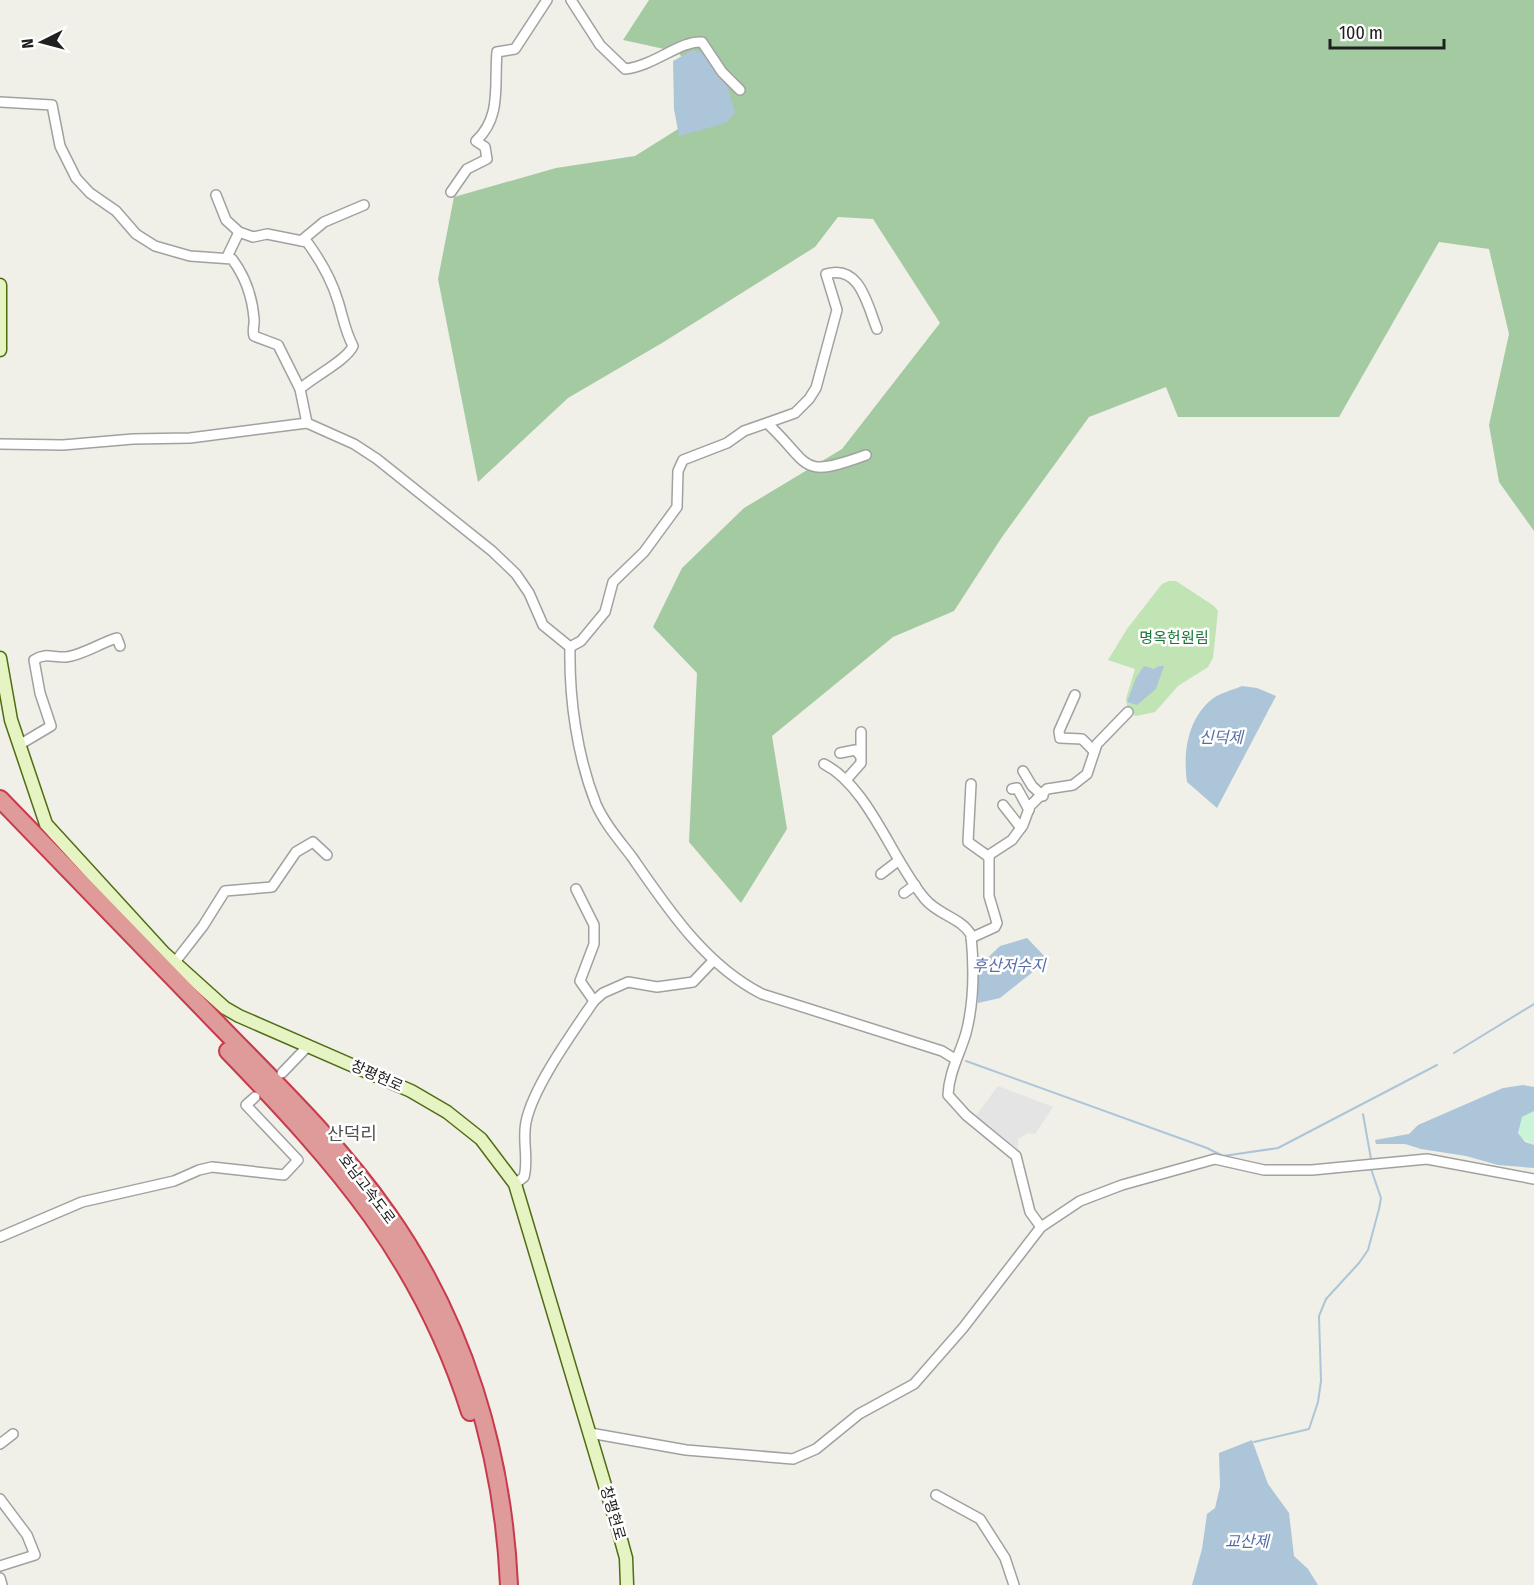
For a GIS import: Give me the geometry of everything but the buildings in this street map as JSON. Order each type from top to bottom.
[{"type":"highway","name":"호남고속도로","points":[[0,799],[278,1085],[324,1135],[387,1213],[418,1262],[469,1371],[495,1465],[509,1585]]},
{"type":"highway","name":"호남고속도로","points":[[0,816],[306,1132],[380,1225],[427,1305],[460,1381],[485,1469],[498,1585]]},
{"type":"main road","points":[[0,285],[0,350]]},
{"type":"main road","name":"창평현로","points":[[0,658],[10,720],[46,824],[72,856],[175,962],[225,1008],[411,1091],[447,1112],[481,1139],[515,1184],[626,1558],[627,1585]]},
{"type":"street","points":[[451,192],[467,169],[487,159],[484,147],[476,141],[490,126],[496,107],[494,87],[497,52],[515,49],[548,0]]},
{"type":"street","points":[[571,0],[600,45],[625,69],[651,63],[691,41],[702,42],[722,72],[740,90]]},
{"type":"street","points":[[0,102],[52,105],[60,146],[76,178],[90,194],[116,211],[136,234],[155,246],[190,256],[227,257],[242,272],[255,320],[252,329],[254,336],[278,345],[300,389],[307,423]]},
{"type":"street","points":[[216,195],[226,220],[239,232],[253,237],[267,234],[307,242],[325,267],[339,303],[345,333],[353,346],[343,358],[315,375],[300,389]]},
{"type":"street","points":[[301,241],[324,222],[364,205]]},
{"type":"street","points":[[227,257],[239,232]]},
{"type":"street","points":[[570,647],[581,641],[605,612],[613,582],[644,552],[677,507],[678,471],[682,460],[795,413],[816,388],[837,310],[826,274],[838,271],[850,275],[860,287],[877,329]]},
{"type":"street","points":[[0,444],[63,445],[133,439],[190,438],[307,423],[354,444],[377,459],[492,551],[516,574],[529,593],[543,625],[570,647],[576,729],[596,804],[612,833],[655,893],[713,961],[736,981],[762,994],[942,1051],[955,1059]]},
{"type":"street","points":[[767,423],[802,462],[817,469],[834,467],[866,455]]},
{"type":"street","points":[[19,745],[51,726],[40,693],[34,660],[43,654],[64,657],[79,654],[96,644],[117,638],[120,646]]},
{"type":"street","points":[[1075,695],[1059,731],[1060,738],[1082,740],[1094,751]]},
{"type":"street","points":[[989,857],[1012,840],[1021,828],[1029,810],[1047,789],[1054,786],[1073,785],[1087,774],[1097,744],[1128,712]]},
{"type":"street","points":[[846,780],[861,763],[861,732]]},
{"type":"street","points":[[840,753],[855,750],[860,755]]},
{"type":"street","points":[[824,764],[846,780],[864,803],[898,861],[926,900],[945,915],[966,927],[971,939],[970,1011],[966,1035],[955,1059],[948,1095],[966,1115],[1016,1156],[1030,1212],[1041,1227]]},
{"type":"street","points":[[1023,771],[1032,786],[1043,796]]},
{"type":"street","points":[[971,784],[968,842],[989,857]]},
{"type":"street","points":[[1012,789],[1017,788],[1029,810]]},
{"type":"street","points":[[1003,805],[1021,828]]},
{"type":"street","points":[[175,962],[203,926],[225,891],[272,887],[296,852],[313,842],[327,855]]},
{"type":"street","points":[[971,939],[995,927],[997,923],[989,896],[989,857]]},
{"type":"street","points":[[881,874],[898,861]]},
{"type":"street","points":[[904,893],[915,885]]},
{"type":"street","points":[[576,889],[594,925],[594,944],[580,981],[594,1001]]},
{"type":"street","points":[[515,1184],[524,1178],[527,1165],[523,1138],[526,1119],[552,1064],[594,1001],[603,993],[628,982],[657,987],[693,982],[713,961]]},
{"type":"street","points":[[282,1073],[308,1046]]},
{"type":"street","points":[[0,1237],[82,1202],[174,1181],[212,1167],[284,1175],[298,1160],[246,1105],[255,1097]]},
{"type":"street","points":[[590,1433],[686,1450],[759,1458],[793,1459],[808,1452],[859,1414],[914,1384],[963,1328],[1041,1227],[1080,1201],[1122,1185],[1215,1159],[1276,1170],[1312,1170],[1427,1159],[1534,1179]]},
{"type":"street","points":[[0,1444],[13,1434]]},
{"type":"street","points":[[936,1496],[980,1518],[1005,1558],[1014,1585]]},
{"type":"street","points":[[0,1566],[35,1555],[27,1535],[1,1502]]},
{"type":"street","points":[[0,1578],[2,1585]]},
{"type":"green space","points":[[649,0],[1534,0],[1534,531],[1499,482],[1489,425],[1509,334],[1489,249],[1439,242],[1339,417],[1178,417],[1166,387],[1089,417],[1002,537],[954,611],[893,637],[772,736],[787,829],[741,903],[689,842],[697,673],[653,627],[682,568],[744,508],[842,449],[940,323],[873,219],[838,217],[815,247],[662,343],[568,398],[478,482],[438,279],[454,197],[556,168],[635,156],[718,104],[678,52],[623,40]]},
{"type":"green space","name":"명옥헌원림","points":[[1176,581],[1218,611],[1213,658],[1208,667],[1178,686],[1155,712],[1136,716],[1128,712],[1126,699],[1135,669],[1108,660],[1127,629],[1162,584]]},
{"type":"green space","points":[[1534,1111],[1534,1145],[1521,1138],[1517,1127],[1522,1117]]},
{"type":"shaded area","points":[[998,1086],[1053,1107],[1035,1134],[1028,1133],[1018,1139],[1018,1150],[975,1117]]},
{"type":"water","points":[[693,50],[704,54],[728,88],[735,113],[726,123],[679,136],[674,109],[673,61]]},
{"type":"water","points":[[1144,666],[1154,669],[1164,666],[1156,689],[1137,705],[1127,702],[1136,678]]},
{"type":"water","name":"신덕제","points":[[1242,686],[1257,688],[1276,696],[1217,808],[1187,782],[1188,738],[1197,717],[1211,700]]},
{"type":"water","name":"후산저수지","points":[[1027,938],[1048,960],[1000,998],[978,1003],[977,968],[1000,946]]},
{"type":"water","points":[[1523,1085],[1534,1087],[1534,1111],[1522,1117],[1518,1133],[1525,1142],[1534,1145],[1534,1168],[1498,1165],[1405,1144],[1376,1144],[1375,1140],[1409,1134],[1418,1125],[1503,1088]]},
{"type":"water","name":"교산제","points":[[1252,1440],[1268,1484],[1289,1513],[1294,1556],[1308,1569],[1318,1585],[1192,1585],[1202,1549],[1207,1514],[1215,1508],[1220,1487],[1219,1453]]},
{"type":"waterway","points":[[1454,1053],[1534,1004]]},
{"type":"waterway","points":[[966,1061],[1207,1148],[1223,1156],[1278,1148],[1437,1065]]},
{"type":"waterway","points":[[1363,1114],[1371,1159]]},
{"type":"waterway","points":[[1254,1442],[1309,1429],[1318,1402],[1321,1381],[1319,1316],[1326,1299],[1368,1250],[1379,1209],[1381,1198],[1371,1169]]},
{"type":"district","name":"산덕리","points":[[352,1134]]}]
